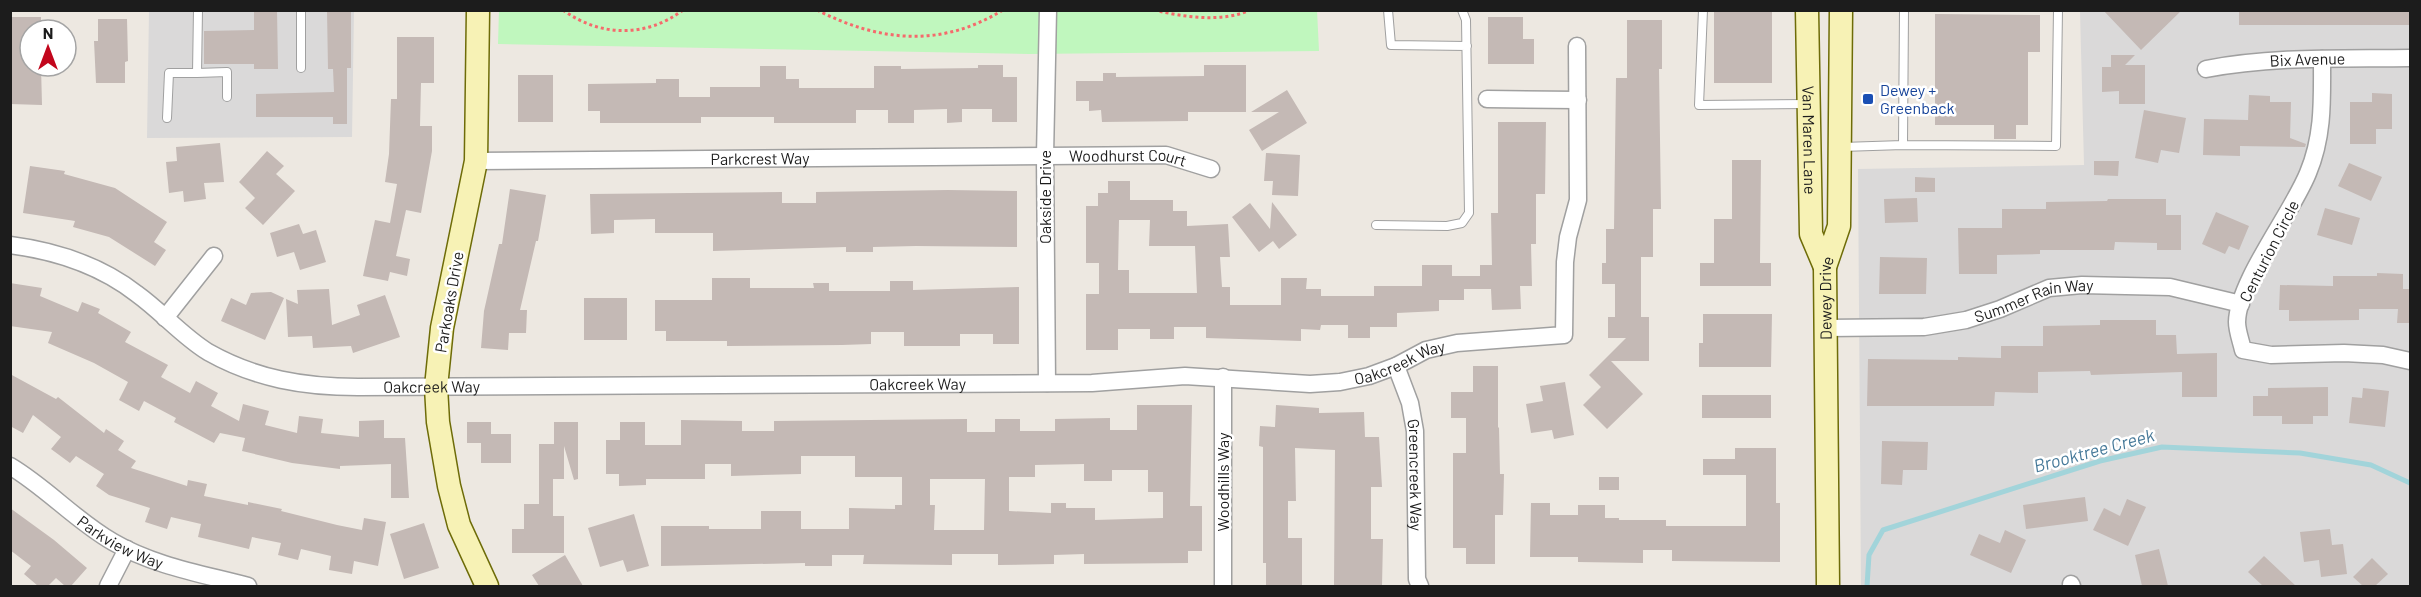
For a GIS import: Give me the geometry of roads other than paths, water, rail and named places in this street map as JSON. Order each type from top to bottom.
[{"type":"main road","name":"Parkoaks Drive","points":[[478,10],[476,161],[442,328],[436,387],[438,422],[449,486],[459,525],[487,586]]},
{"type":"main road","name":"Van Maren Lane","points":[[1807,10],[1811,234],[1825,267]]},
{"type":"main road","name":"Dewey Drive","points":[[1828,586],[1825,267],[1839,226],[1841,10]]},
{"type":"street","name":"Oakside Drive","points":[[1047,383],[1045,156],[1048,10]]},
{"type":"street","name":"Oakcreek Way","points":[[10,245],[41,250],[82,262],[124,284],[206,350],[251,372],[275,380],[325,387],[1092,383],[1185,376],[1340,382],[1396,366],[1426,350],[1457,343],[1564,335],[1565,262],[1568,237],[1578,200],[1577,46]]},
{"type":"street","name":"Bix Avenue","points":[[2206,69],[2248,62],[2410,58]]},
{"type":"street","name":"Centurion Circle","points":[[2322,59],[2323,114],[2315,153],[2308,174],[2251,280],[2241,304],[2237,323],[2243,350],[2271,355],[2344,353],[2373,355],[2410,362]]},
{"type":"street","points":[[1487,99],[1578,100]]},
{"type":"street","name":"Parkcrest Way","points":[[476,161],[1045,156]]},
{"type":"street","name":"Woodhurst Court","points":[[1045,156],[1166,156],[1198,163],[1211,169]]},
{"type":"street","points":[[165,318],[214,256]]},
{"type":"street","name":"Summer Rain Way","points":[[1826,328],[1924,327],[1956,322],[2000,309],[2049,288],[2082,285],[2170,286],[2241,304]]},
{"type":"street","name":"Greencreek Way","points":[[1396,366],[1410,404],[1415,431],[1417,579],[1420,586]]},
{"type":"street","name":"Woodhills Way","points":[[1223,377],[1223,586]]},
{"type":"street","name":"Parkview Way","points":[[10,466],[50,493],[93,529],[127,549],[157,561],[248,586]]},
{"type":"street","points":[[108,586],[127,549]]},
{"type":"lane","points":[[197,73],[198,10]]},
{"type":"lane","points":[[301,10],[301,69]]},
{"type":"lane","points":[[1388,10],[1391,45],[1467,46]]},
{"type":"lane","points":[[1376,225],[1447,226],[1462,223],[1468,213],[1467,46],[1466,20],[1462,10]]},
{"type":"lane","points":[[1703,10],[1699,105],[1809,104]]},
{"type":"lane","points":[[1903,145],[1904,10]]},
{"type":"lane","points":[[1839,147],[2056,146],[2058,10]]},
{"type":"lane","points":[[167,118],[169,73],[227,72],[227,97]]},
{"type":"waterway","name":"Brooktree Creek","points":[[1867,586],[1869,555],[1883,530],[2100,461],[2162,447],[2300,453],[2371,465],[2410,483]]},
{"type":"place","name":"Dewey + Greenback","points":[[1868,99]]}]
